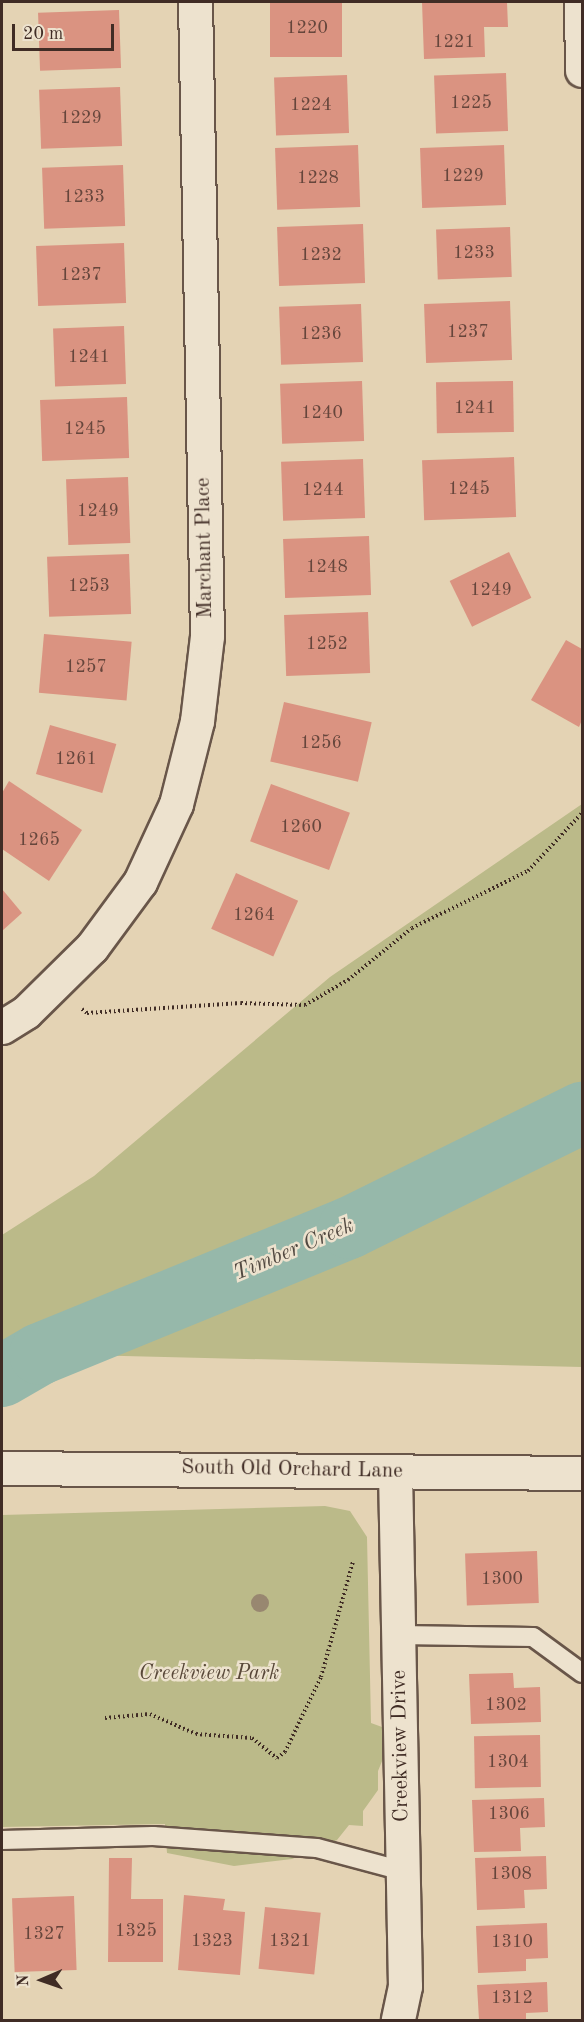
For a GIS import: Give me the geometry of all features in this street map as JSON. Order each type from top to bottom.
[{"type":"street","name":"Marchant Place","points":[[2,1027],[26,1012],[92,947],[140,882],[176,804],[197,721],[207,636],[195,2]]},
{"type":"street","points":[[581,2],[582,70]]},
{"type":"street","name":"South Old Orchard Lane","points":[[9,1468],[582,1473]]},
{"type":"street","name":"Creekview Drive","points":[[395,1471],[405,1986],[398,2020]]},
{"type":"lane","points":[[399,1635],[533,1637],[582,1673]]},
{"type":"lane","points":[[2,1840],[153,1836],[317,1848],[403,1871]]},
{"type":"path","points":[[82,1009],[87,1013],[241,1003],[305,1005],[348,980],[412,928],[528,871],[582,813]]},
{"type":"path","points":[[105,1718],[150,1714],[196,1734],[252,1738],[277,1758],[285,1752],[321,1677],[353,1562]]},
{"type":"green space","points":[[582,804],[582,1367],[2,1353],[2,1235],[94,1176],[330,977]]},
{"type":"green space","name":"Creekview Park","points":[[325,1506],[350,1511],[367,1537],[371,1723],[382,1727],[387,1749],[378,1771],[378,1790],[363,1811],[363,1826],[349,1825],[337,1840],[292,1859],[234,1866],[167,1853],[165,1824],[2,1827],[2,1515]]},
{"type":"building","points":[[270,2],[342,2],[342,57],[270,57]]},
{"type":"building","points":[[422,2],[507,2],[508,27],[484,27],[485,57],[424,59]]},
{"type":"building","points":[[119,10],[121,68],[40,71],[38,13]]},
{"type":"building","points":[[506,73],[508,131],[436,133],[434,76]]},
{"type":"building","points":[[347,75],[349,133],[276,136],[274,78]]},
{"type":"building","points":[[120,87],[122,146],[41,149],[39,90]]},
{"type":"building","points":[[358,145],[360,207],[277,210],[275,148]]},
{"type":"building","points":[[504,145],[506,205],[422,208],[420,148]]},
{"type":"building","points":[[123,165],[125,226],[44,229],[42,168]]},
{"type":"building","points":[[363,224],[365,283],[279,286],[277,227]]},
{"type":"building","points":[[510,227],[512,277],[438,280],[436,230]]},
{"type":"building","points":[[124,243],[126,303],[38,306],[36,246]]},
{"type":"building","points":[[510,301],[512,360],[426,363],[424,304]]},
{"type":"building","points":[[361,304],[363,362],[281,365],[279,307]]},
{"type":"building","points":[[124,326],[126,384],[55,386],[53,328]]},
{"type":"building","points":[[362,381],[364,441],[282,444],[280,384]]},
{"type":"building","points":[[513,381],[514,432],[437,433],[436,382]]},
{"type":"building","points":[[127,397],[129,458],[42,461],[40,400]]},
{"type":"building","points":[[514,457],[516,517],[424,520],[422,460]]},
{"type":"building","points":[[363,459],[365,518],[283,521],[281,462]]},
{"type":"building","points":[[128,477],[130,543],[68,545],[66,479]]},
{"type":"building","points":[[369,536],[371,595],[285,598],[283,539]]},
{"type":"building","points":[[509,552],[531,598],[472,627],[450,581]]},
{"type":"building","points":[[129,554],[131,614],[49,617],[47,557]]},
{"type":"building","points":[[368,612],[370,673],[286,676],[284,615]]},
{"type":"building","points":[[44,634],[132,642],[127,700],[39,693]]},
{"type":"building","points":[[566,640],[582,649],[582,720],[579,727],[531,700]]},
{"type":"building","points":[[284,702],[372,722],[358,782],[270,761]]},
{"type":"building","points":[[50,725],[116,744],[102,793],[36,774]]},
{"type":"building","points":[[9,781],[82,830],[49,881],[2,849],[2,793]]},
{"type":"building","points":[[271,784],[350,813],[329,870],[250,841]]},
{"type":"building","points":[[236,873],[298,901],[273,956],[211,929]]},
{"type":"building","points":[[2,889],[22,913],[2,931]]},
{"type":"building","points":[[537,1551],[539,1603],[467,1605],[465,1554]]},
{"type":"building","points":[[513,1673],[514,1688],[540,1687],[541,1722],[471,1724],[469,1674]]},
{"type":"building","points":[[540,1735],[541,1787],[475,1788],[474,1736]]},
{"type":"building","points":[[544,1798],[545,1827],[520,1828],[521,1851],[474,1852],[472,1800]]},
{"type":"building","points":[[546,1856],[547,1889],[524,1890],[525,1908],[477,1910],[475,1858]]},
{"type":"building","points":[[109,1858],[132,1858],[131,1899],[163,1899],[163,1962],[108,1962]]},
{"type":"building","points":[[184,1895],[225,1899],[223,1910],[245,1912],[240,1975],[178,1970]]},
{"type":"building","points":[[74,1896],[77,1970],[15,1972],[12,1898]]},
{"type":"building","points":[[265,1907],[321,1913],[314,1975],[259,1969]]},
{"type":"building","points":[[547,1923],[548,1958],[526,1959],[526,1971],[478,1973],[476,1926]]},
{"type":"building","points":[[547,1982],[548,2012],[526,2013],[526,2020],[479,2020],[477,1985]]},
{"type":"waterway","name":"Timber Creek","points":[[2,1376],[40,1354],[349,1228],[582,1113]]}]
